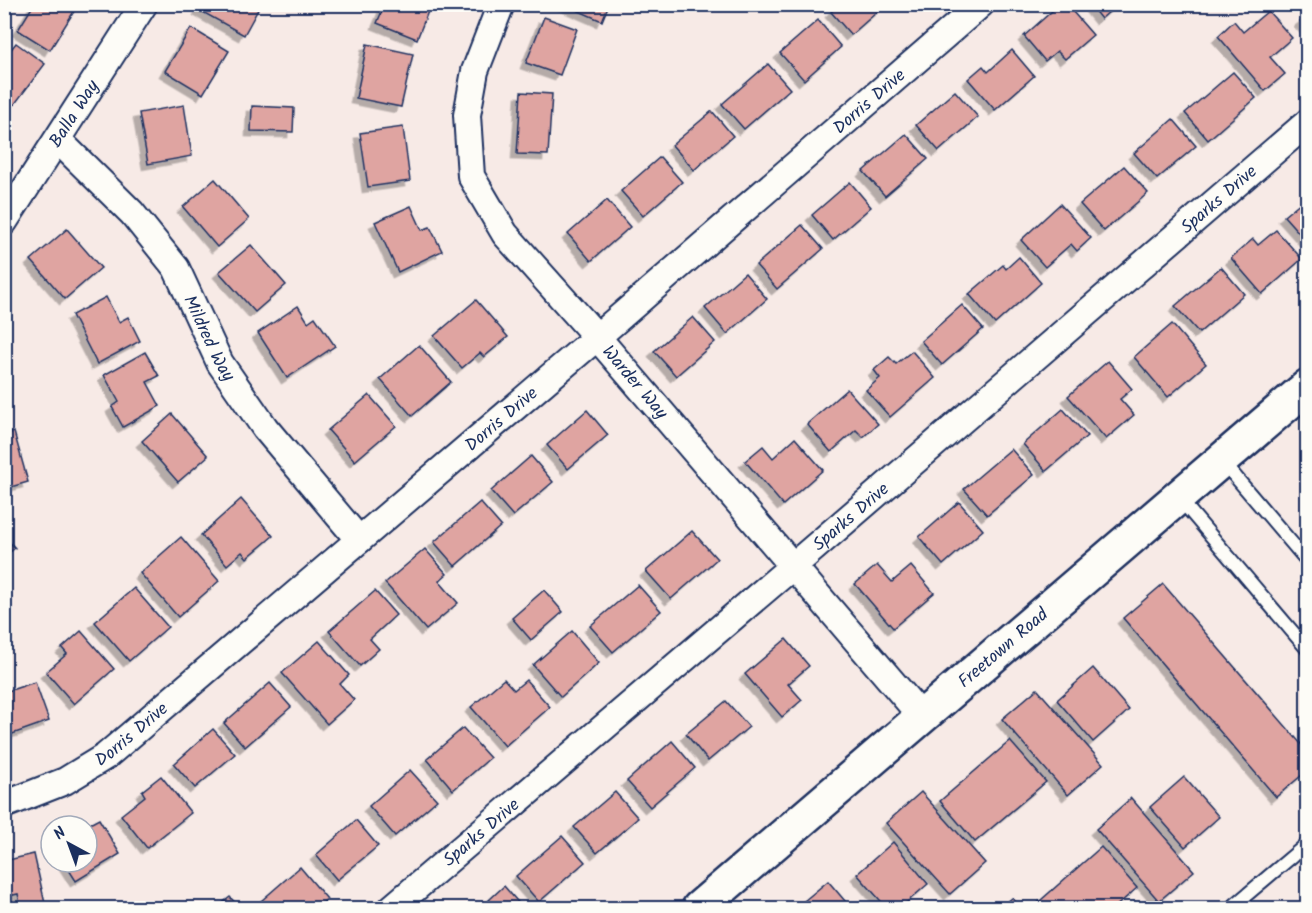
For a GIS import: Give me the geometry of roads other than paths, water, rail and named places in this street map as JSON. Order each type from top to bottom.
[{"type":"street","name":"Balla Way","points":[[4,222],[144,4]]},
{"type":"street","name":"Warder Way","points":[[501,4],[475,71],[466,115],[471,176],[505,234],[597,337],[922,717]]},
{"type":"street","name":"Dorris Drive","points":[[4,805],[65,781],[106,756],[597,337],[981,4]]},
{"type":"street","name":"Sparks Drive","points":[[392,909],[1308,122]]},
{"type":"street","name":"Mildred Way","points":[[58,140],[132,213],[176,268],[220,363],[265,428],[359,540]]},
{"type":"street","name":"Freetown Road","points":[[699,909],[1308,386]]},
{"type":"lane","points":[[1222,460],[1308,562]]},
{"type":"lane","points":[[1179,497],[1308,650]]},
{"type":"lane","points":[[1231,909],[1308,843]]}]
